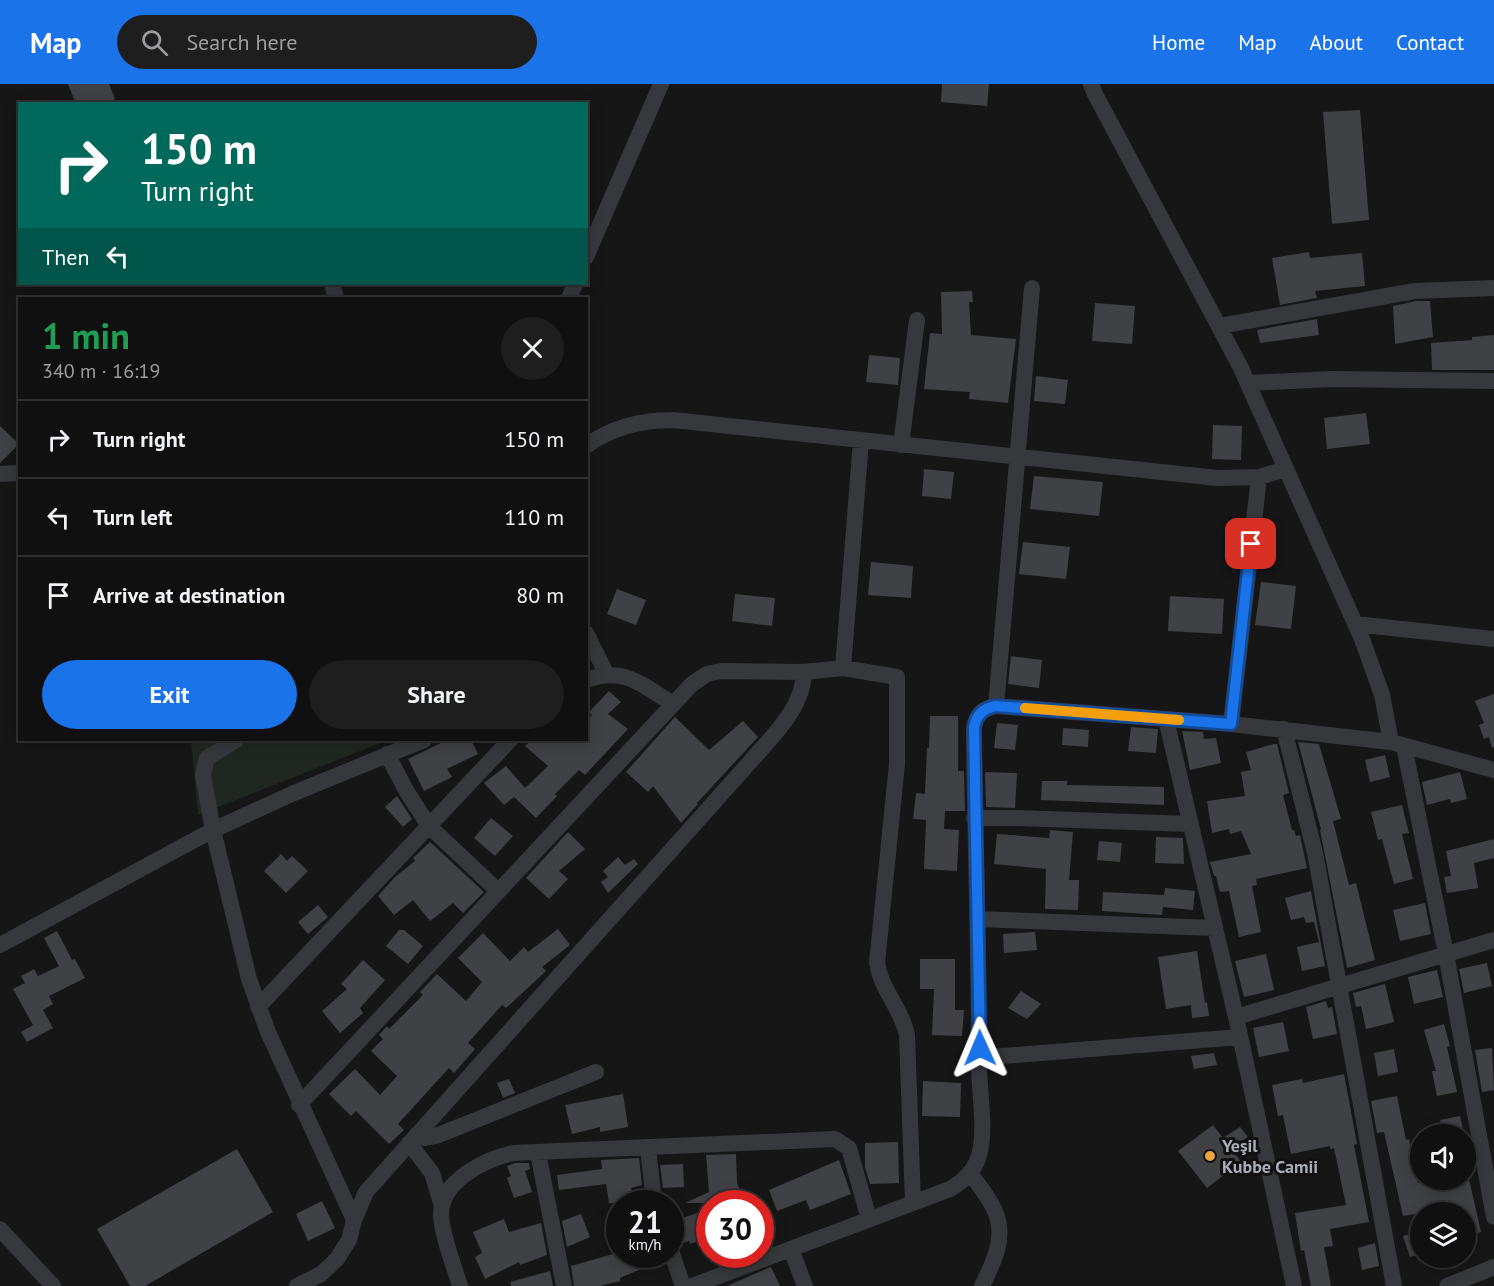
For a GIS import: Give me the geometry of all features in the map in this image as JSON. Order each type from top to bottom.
[{"type":"street","points":[[588,252],[662,84]]},
{"type":"street","points":[[1091,84],[1248,383],[1355,624],[1382,695],[1398,744],[1446,954],[1494,1217]]},
{"type":"street","points":[[996,706],[1032,288]]},
{"type":"street","points":[[1219,326],[1415,291],[1494,288]]},
{"type":"street","points":[[901,445],[917,320]]},
{"type":"street","points":[[1248,383],[1332,379],[1494,381]]},
{"type":"street","points":[[588,445],[628,425],[657,420],[689,421],[1218,478],[1258,477],[1286,469]]},
{"type":"street","points":[[843,668],[861,441]]},
{"type":"street","points":[[0,474],[18,473]]},
{"type":"street","points":[[1231,724],[1258,477]]},
{"type":"street","points":[[1355,624],[1494,639]]},
{"type":"street","points":[[588,637],[607,675]]},
{"type":"street","points":[[299,1105],[699,678],[715,672],[804,672],[843,668],[897,677],[897,764],[877,963],[880,980],[901,1015],[908,1035],[913,1203]]},
{"type":"street","points":[[297,1286],[321,1274],[337,1259],[349,1240],[354,1220],[366,1192],[750,762],[799,699],[804,672]]},
{"type":"street","points":[[588,680],[607,675],[627,677],[673,704]]},
{"type":"street","points":[[692,1286],[950,1189],[970,1173],[979,1156],[981,1148],[974,819],[975,722],[980,712],[996,706],[1284,729],[1398,744],[1494,770]]},
{"type":"street","points":[[1166,719],[1236,1017],[1294,1286]]},
{"type":"street","points":[[1284,729],[1315,853],[1394,1286]]},
{"type":"street","points":[[234,741],[207,758],[203,775],[213,830],[241,951],[258,1007],[299,1105],[354,1220]]},
{"type":"street","points":[[0,945],[213,830],[421,741]]},
{"type":"street","points":[[258,1007],[509,741]]},
{"type":"street","points":[[387,754],[406,792],[429,826],[498,891]]},
{"type":"street","points":[[974,819],[1013,818],[1190,824]]},
{"type":"street","points":[[977,919],[1215,928]]},
{"type":"street","points":[[1236,1017],[1494,940]]},
{"type":"street","points":[[978,1058],[1240,1038]]},
{"type":"street","points":[[413,1138],[436,1136],[596,1072]]},
{"type":"street","points":[[413,1138],[418,1152],[432,1173],[460,1286]]},
{"type":"street","points":[[442,1206],[448,1192],[459,1180],[478,1166],[501,1156],[835,1139],[849,1148],[869,1219]]},
{"type":"street","points":[[648,1148],[654,1190]]},
{"type":"street","points":[[538,1154],[564,1286]]},
{"type":"street","points":[[970,1173],[994,1209],[999,1227],[996,1258],[982,1286]]},
{"type":"street","points":[[0,1229],[53,1286]]},
{"type":"street","points":[[791,1249],[805,1286]]},
{"type":"street","points":[[1447,1286],[1494,1267]]},
{"type":"street","points":[[677,1268],[683,1286]]},
{"type":"shaded area","points":[[191,741],[385,741],[198,815]]},
{"type":"building","points":[[68,84],[109,84],[115,99],[109,102],[75,102]]},
{"type":"building","points":[[942,84],[989,84],[987,106],[941,102]]},
{"type":"building","points":[[1360,110],[1369,220],[1332,224],[1323,112]]},
{"type":"building","points":[[1309,252],[1310,258],[1362,253],[1365,286],[1315,291],[1317,298],[1280,305],[1272,258]]},
{"type":"building","points":[[972,291],[973,302],[969,302],[971,335],[1016,339],[1008,403],[969,399],[970,392],[924,389],[930,333],[942,334],[941,292]]},
{"type":"building","points":[[1416,301],[1430,301],[1433,337],[1395,344],[1393,306]]},
{"type":"building","points":[[1095,303],[1135,306],[1132,344],[1092,341]]},
{"type":"building","points":[[1317,319],[1319,335],[1260,343],[1257,330]]},
{"type":"building","points":[[1494,335],[1494,370],[1432,370],[1431,343],[1472,340],[1472,337]]},
{"type":"building","points":[[869,355],[900,358],[898,385],[866,382]]},
{"type":"building","points":[[1036,376],[1068,380],[1065,404],[1034,401]]},
{"type":"building","points":[[1366,413],[1370,444],[1327,449],[1324,418]]},
{"type":"building","points":[[1213,425],[1242,426],[1241,460],[1212,459]]},
{"type":"building","points":[[0,426],[18,445],[0,463]]},
{"type":"building","points":[[924,469],[954,472],[951,499],[922,496]]},
{"type":"building","points":[[1034,476],[1103,482],[1099,516],[1030,509]]},
{"type":"building","points":[[1023,542],[1070,547],[1066,579],[1019,574]]},
{"type":"building","points":[[871,562],[913,566],[911,598],[868,595]]},
{"type":"building","points":[[1261,582],[1296,586],[1291,629],[1255,625]]},
{"type":"building","points":[[617,589],[646,600],[636,625],[607,614]]},
{"type":"building","points":[[735,594],[775,598],[772,626],[732,621]]},
{"type":"building","points":[[1170,596],[1224,599],[1222,634],[1168,631]]},
{"type":"building","points":[[1011,656],[1042,660],[1039,688],[1008,684]]},
{"type":"building","points":[[609,691],[621,702],[608,714],[628,729],[585,775],[579,770],[555,794],[557,796],[536,818],[514,797],[504,805],[484,783],[506,766],[525,788],[548,766],[525,746],[531,741],[588,741],[588,719],[592,715],[589,712]]},
{"type":"building","points":[[1494,694],[1494,747],[1492,748],[1489,737],[1484,739],[1479,725],[1484,723],[1475,701]]},
{"type":"building","points":[[930,716],[958,716],[958,771],[964,771],[965,811],[945,811],[944,829],[959,830],[957,871],[924,869],[926,820],[913,819],[916,793],[925,794]]},
{"type":"building","points":[[675,717],[709,750],[743,721],[758,737],[681,823],[653,786],[648,792],[626,772]]},
{"type":"building","points":[[997,723],[1018,725],[1015,750],[994,748]]},
{"type":"building","points":[[1131,727],[1158,729],[1156,753],[1128,751]]},
{"type":"building","points":[[1063,728],[1089,730],[1088,747],[1062,745]]},
{"type":"building","points":[[1182,731],[1203,732],[1204,739],[1216,738],[1221,763],[1190,770]]},
{"type":"building","points":[[445,741],[472,741],[478,754],[447,769],[452,777],[424,791],[408,759]]},
{"type":"building","points":[[1298,742],[1319,744],[1341,819],[1333,821],[1349,885],[1356,883],[1375,960],[1347,968],[1321,829]]},
{"type":"building","points":[[1277,744],[1289,793],[1283,795],[1292,830],[1296,836],[1300,835],[1307,868],[1256,879],[1257,885],[1252,886],[1261,932],[1239,937],[1229,891],[1220,892],[1210,862],[1251,854],[1241,831],[1230,834],[1229,829],[1212,833],[1207,801],[1245,796],[1241,772],[1251,770],[1246,752]]},
{"type":"building","points":[[1385,755],[1390,777],[1370,782],[1365,760]]},
{"type":"building","points":[[985,772],[1017,773],[1015,808],[986,807]]},
{"type":"building","points":[[1460,772],[1467,799],[1451,803],[1450,799],[1427,805],[1422,782]]},
{"type":"building","points":[[1042,781],[1067,781],[1067,785],[1164,787],[1164,805],[1041,800]]},
{"type":"building","points":[[397,796],[412,819],[403,827],[385,807]]},
{"type":"building","points":[[1402,805],[1409,833],[1402,834],[1413,879],[1394,884],[1382,839],[1378,840],[1371,812]]},
{"type":"building","points":[[491,818],[513,836],[495,856],[474,838]]},
{"type":"building","points":[[1050,830],[1073,832],[1069,880],[1079,880],[1078,910],[1045,909],[1046,869],[994,864],[997,834],[1049,838]]},
{"type":"building","points":[[568,832],[585,849],[559,871],[568,879],[549,899],[526,878]]},
{"type":"building","points":[[1156,837],[1183,838],[1184,864],[1155,863]]},
{"type":"building","points":[[1494,839],[1494,858],[1474,863],[1478,888],[1447,893],[1444,877],[1451,876],[1446,851]]},
{"type":"building","points":[[1099,841],[1122,843],[1120,862],[1097,860]]},
{"type":"building","points":[[430,842],[484,892],[463,913],[453,903],[430,921],[413,900],[394,915],[378,896],[395,877],[415,861],[413,858]]},
{"type":"building","points":[[281,854],[287,861],[292,856],[308,871],[286,893],[264,871]]},
{"type":"building","points":[[618,857],[625,865],[634,859],[638,864],[608,893],[601,882],[608,877],[603,871]]},
{"type":"building","points":[[1165,888],[1195,891],[1193,910],[1163,907],[1162,915],[1102,911],[1103,892],[1164,895]]},
{"type":"building","points":[[1311,891],[1325,966],[1302,971],[1297,947],[1319,942],[1314,922],[1306,923],[1304,917],[1291,920],[1285,898]]},
{"type":"building","points":[[1425,903],[1431,934],[1400,941],[1393,910]]},
{"type":"building","points":[[318,905],[328,917],[308,934],[298,922]]},
{"type":"building","points":[[558,929],[570,945],[542,967],[546,971],[506,1008],[502,1005],[468,1043],[475,1049],[454,1073],[449,1068],[398,1124],[404,1130],[389,1144],[356,1111],[351,1116],[329,1094],[355,1069],[380,1095],[397,1076],[371,1051],[383,1039],[379,1035],[387,1026],[389,1029],[423,995],[420,992],[437,974],[466,1001],[482,982],[458,958],[483,933],[510,961],[524,947],[528,952]]},
{"type":"building","points":[[399,930],[404,930],[423,946],[408,964],[386,946]]},
{"type":"building","points":[[57,931],[72,960],[75,959],[85,978],[49,996],[53,1004],[43,1010],[53,1028],[27,1042],[21,1032],[33,1025],[13,989],[25,983],[21,976],[34,969],[38,976],[59,966],[44,938]]},
{"type":"building","points":[[1035,932],[1037,950],[1004,953],[1003,934]]},
{"type":"building","points":[[1197,951],[1209,1016],[1192,1018],[1191,1005],[1166,1009],[1158,957]]},
{"type":"building","points":[[1266,954],[1274,990],[1244,997],[1235,961]]},
{"type":"building","points":[[920,959],[955,959],[955,1010],[964,1010],[962,1036],[932,1035],[934,989],[920,989]]},
{"type":"building","points":[[363,960],[385,980],[360,1008],[363,1013],[340,1033],[322,1011],[347,989],[341,984]]},
{"type":"building","points":[[1487,963],[1492,986],[1464,993],[1459,969]]},
{"type":"building","points":[[1437,970],[1443,997],[1414,1004],[1408,977]]},
{"type":"building","points":[[1385,984],[1394,1022],[1366,1029],[1361,1006],[1356,1007],[1353,993]]},
{"type":"building","points":[[1021,991],[1041,1004],[1027,1019],[1008,1008]]},
{"type":"building","points":[[1326,1001],[1328,1008],[1332,1007],[1337,1034],[1313,1039],[1306,1007]]},
{"type":"building","points":[[1283,1022],[1289,1051],[1259,1057],[1253,1028]]},
{"type":"building","points":[[1444,1024],[1457,1092],[1437,1096],[1432,1071],[1436,1071],[1424,1030]]},
{"type":"building","points":[[1492,1048],[1494,1090],[1482,1092],[1475,1050]]},
{"type":"building","points":[[1394,1049],[1398,1072],[1378,1076],[1374,1053]]},
{"type":"building","points":[[1214,1053],[1217,1065],[1194,1069],[1191,1056]]},
{"type":"building","points":[[1344,1074],[1357,1144],[1354,1145],[1369,1222],[1330,1229],[1333,1246],[1324,1247],[1331,1286],[1311,1286],[1304,1250],[1301,1251],[1295,1213],[1346,1205],[1334,1148],[1330,1149],[1330,1146],[1291,1154],[1283,1115],[1278,1116],[1272,1085],[1302,1079],[1303,1083]]},
{"type":"building","points":[[509,1079],[515,1093],[503,1098],[497,1083]]},
{"type":"building","points":[[923,1081],[961,1083],[960,1117],[922,1116]]},
{"type":"building","points":[[623,1094],[628,1127],[600,1132],[600,1127],[572,1134],[565,1105]]},
{"type":"building","points":[[1397,1096],[1406,1140],[1409,1139],[1410,1144],[1410,1190],[1471,1190],[1474,1202],[1410,1202],[1410,1215],[1403,1216],[1384,1132],[1377,1133],[1371,1101]]},
{"type":"building","points":[[1460,1116],[1462,1124],[1441,1124],[1440,1120]]},
{"type":"building","name":"Yeşil Kubbe Camii","points":[[1213,1125],[1223,1138],[1240,1127],[1248,1137],[1231,1148],[1241,1162],[1207,1188],[1178,1151]]},
{"type":"building","points":[[898,1142],[899,1183],[870,1184],[865,1167],[865,1143]]},
{"type":"building","points":[[237,1149],[273,1212],[145,1286],[130,1286],[97,1229]]},
{"type":"building","points":[[736,1154],[737,1183],[740,1190],[709,1190],[706,1155]]},
{"type":"building","points":[[639,1158],[642,1185],[631,1188],[632,1190],[607,1190],[606,1184],[559,1190],[557,1175],[602,1169],[601,1160]]},
{"type":"building","points":[[839,1160],[851,1194],[810,1210],[806,1200],[777,1211],[774,1203],[774,1190],[769,1190]]},
{"type":"building","points":[[515,1163],[529,1163],[530,1169],[525,1171],[532,1192],[514,1198],[507,1178],[511,1176],[507,1166]]},
{"type":"building","points":[[683,1164],[684,1187],[663,1188],[660,1165]]},
{"type":"building","points":[[696,1198],[696,1203],[685,1203]]},
{"type":"building","points":[[322,1201],[335,1228],[308,1241],[296,1214]]},
{"type":"building","points":[[1476,1210],[1481,1232],[1476,1233]]},
{"type":"building","points":[[581,1214],[590,1237],[567,1247],[562,1221]]},
{"type":"building","points":[[696,1214],[696,1242],[684,1243],[684,1217]]},
{"type":"building","points":[[504,1219],[509,1232],[541,1223],[547,1255],[520,1265],[519,1262],[485,1279],[475,1257],[482,1253],[473,1232]]},
{"type":"building","points":[[1410,1234],[1410,1257],[1403,1236]]},
{"type":"building","points":[[1375,1243],[1379,1266],[1362,1270],[1358,1248]]},
{"type":"building","points":[[606,1256],[606,1268],[644,1268],[620,1278],[620,1281],[600,1286],[574,1286],[571,1266]]},
{"type":"building","points":[[771,1268],[780,1286],[727,1286]]},
{"type":"building","points":[[550,1271],[553,1286],[511,1286],[510,1282]]},
{"type":"slow traffic","points":[[1025,708],[1179,720]]},
{"type":"place","name":"Yeşil Kubbe Camii","points":[[1210,1156]]},
{"type":"route","points":[[980,1048],[974,819],[974,728],[977,717],[985,709],[996,706],[1231,724],[1251,544]]}]
